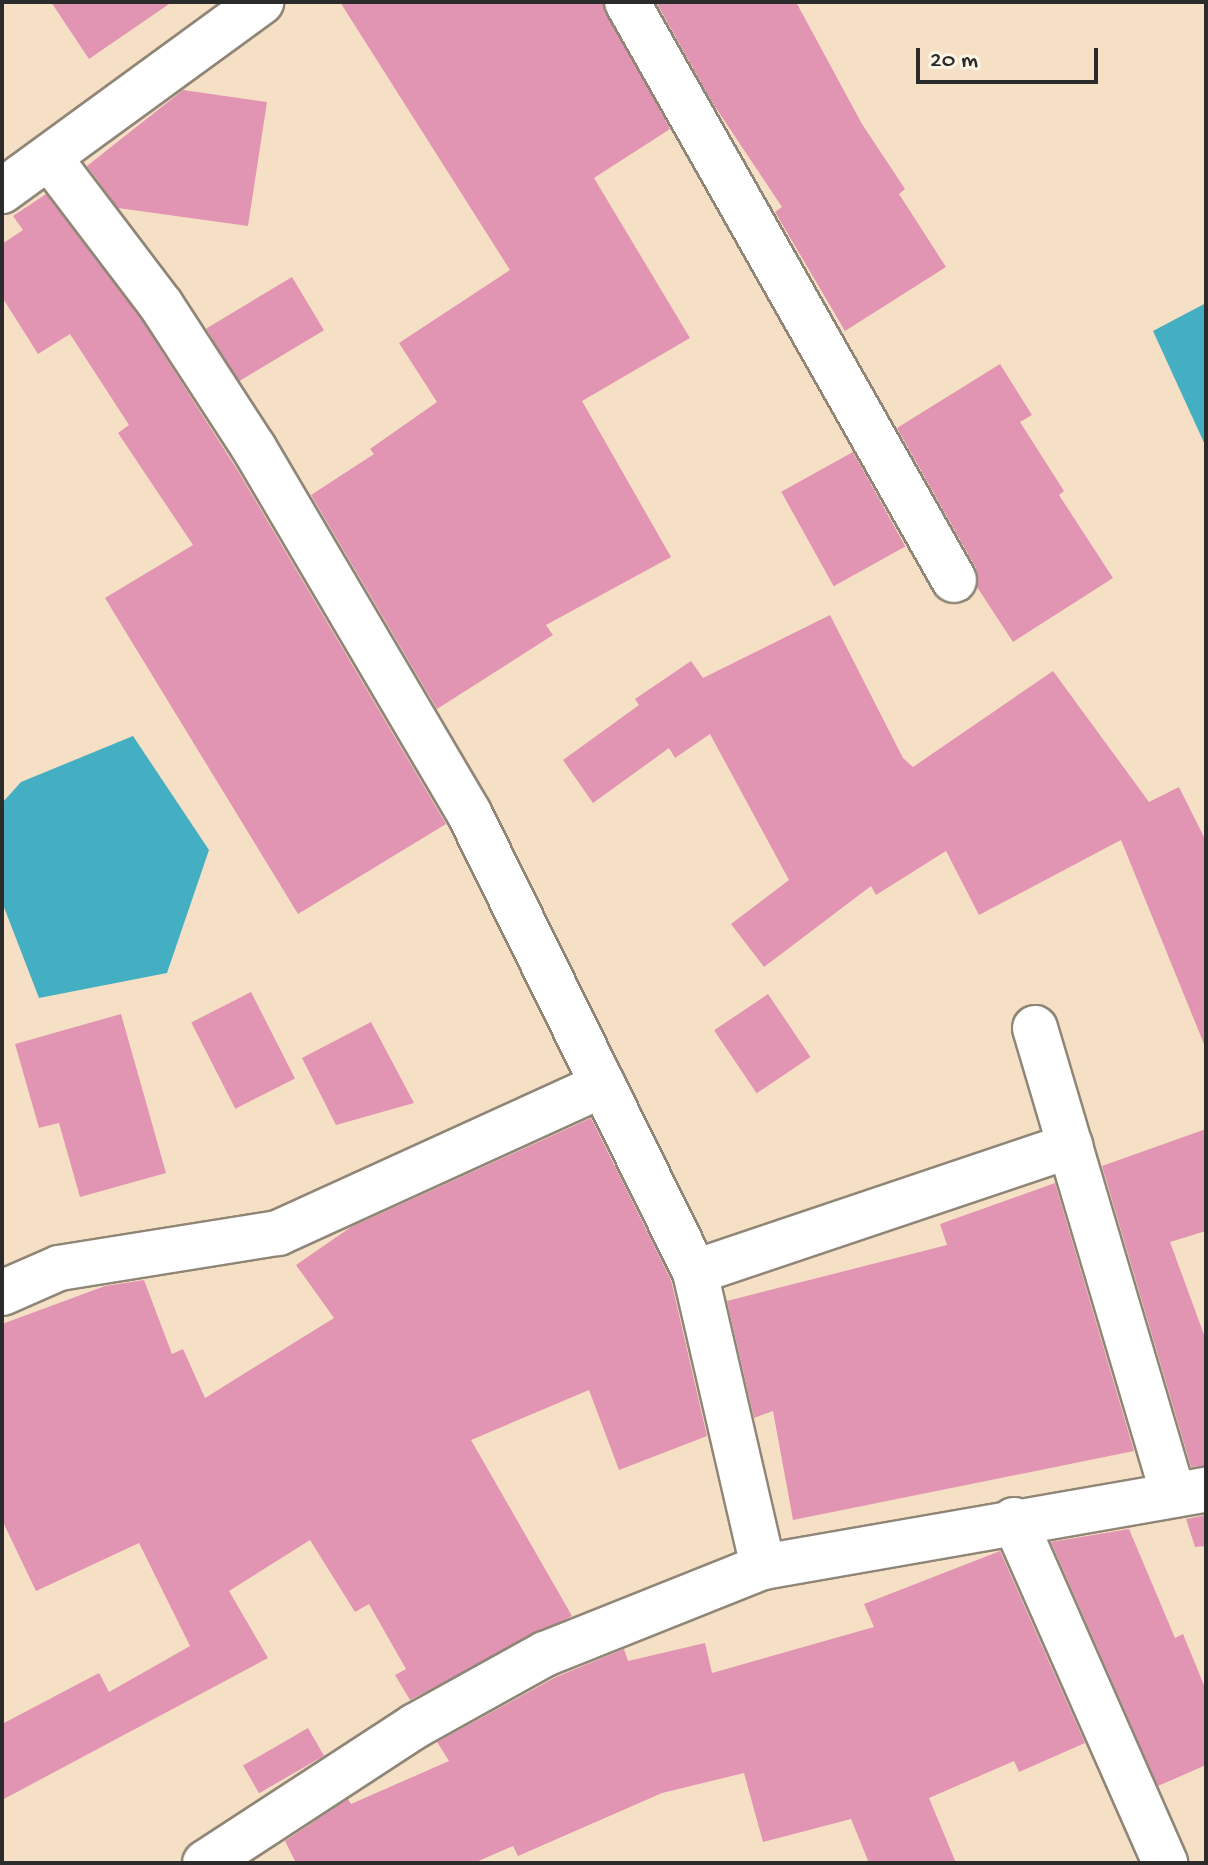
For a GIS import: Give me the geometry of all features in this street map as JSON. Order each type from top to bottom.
[{"type":"street","points":[[2,191],[51,160],[261,2]]},
{"type":"street","points":[[627,2],[954,580]]},
{"type":"street","points":[[51,160],[161,305],[254,448],[469,813],[695,1272],[763,1567]]},
{"type":"street","points":[[205,1863],[415,1726],[545,1654],[763,1567],[1014,1520],[1190,1492],[1070,1146],[1035,1028]]},
{"type":"street","points":[[2,1293],[59,1268],[278,1233],[603,1085]]},
{"type":"street","points":[[695,1272],[1070,1146]]},
{"type":"street","points":[[1014,1520],[1165,1863]]},
{"type":"water","points":[[1206,303],[1206,447],[1153,331]]},
{"type":"water","points":[[133,736],[209,850],[167,973],[39,998],[2,902],[2,803],[21,782]]},
{"type":"building","points":[[51,2],[172,2],[89,59]]},
{"type":"building","points":[[340,2],[602,2],[670,129],[594,178],[690,338],[582,401],[671,557],[546,625],[553,635],[437,709],[311,495],[374,454],[370,449],[437,402],[399,343],[510,270]]},
{"type":"building","points":[[656,2],[796,2],[862,124],[905,189],[899,194],[946,267],[845,331],[775,212],[782,207],[712,102]]},
{"type":"building","points":[[183,90],[267,102],[248,226],[118,208],[87,166]]},
{"type":"building","points":[[46,194],[141,319],[238,471],[446,824],[298,914],[105,598],[193,545],[118,433],[129,425],[70,334],[38,354],[2,297],[2,244],[23,230],[13,216]]},
{"type":"building","points":[[292,277],[324,330],[238,382],[206,329]]},
{"type":"building","points":[[1000,364],[1032,415],[1020,422],[1064,491],[1059,495],[1113,578],[1013,642],[977,587],[976,568],[897,428]]},
{"type":"building","points":[[853,452],[905,546],[834,586],[781,492]]},
{"type":"building","points":[[830,615],[903,758],[913,767],[1053,671],[1149,802],[1179,787],[1206,841],[1206,1049],[1121,840],[979,915],[946,851],[876,895],[871,886],[764,967],[731,924],[789,880],[710,734],[675,758],[669,748],[593,803],[563,760],[639,705],[635,699],[691,661],[703,678]]},
{"type":"building","points":[[251,992],[295,1078],[235,1109],[191,1022]]},
{"type":"building","points":[[768,994],[810,1057],[757,1093],[714,1030]]},
{"type":"building","points":[[121,1014],[166,1173],[80,1197],[59,1123],[39,1128],[15,1044]]},
{"type":"building","points":[[371,1022],[414,1103],[336,1125],[302,1058]]},
{"type":"building","points":[[591,1118],[671,1280],[707,1436],[619,1470],[589,1390],[471,1440],[572,1616],[410,1700],[395,1675],[406,1669],[369,1604],[355,1612],[310,1540],[229,1591],[268,1658],[2,1800],[2,1724],[99,1673],[109,1692],[190,1646],[139,1543],[36,1591],[2,1520],[2,1324],[105,1286],[144,1280],[172,1354],[183,1349],[205,1398],[334,1318],[296,1265],[351,1227]]},
{"type":"building","points":[[1206,1129],[1206,1231],[1170,1242],[1206,1340],[1206,1466],[1191,1467],[1102,1166]]},
{"type":"building","points":[[1055,1183],[1134,1451],[793,1520],[773,1411],[754,1418],[727,1301],[947,1245],[940,1224]]},
{"type":"building","points":[[1206,1515],[1206,1546],[1195,1547],[1186,1519]]},
{"type":"building","points":[[1129,1529],[1175,1638],[1183,1634],[1206,1690],[1206,1765],[1158,1786],[1051,1542]]},
{"type":"building","points":[[1000,1551],[1085,1743],[1019,1772],[1014,1761],[929,1798],[956,1863],[869,1863],[851,1819],[763,1842],[744,1773],[662,1793],[518,1856],[513,1846],[474,1863],[296,1863],[285,1841],[348,1799],[351,1804],[449,1761],[437,1742],[556,1677],[624,1649],[628,1661],[705,1643],[712,1673],[874,1627],[864,1604]]},
{"type":"building","points":[[308,1728],[324,1756],[259,1793],[243,1765]]}]
